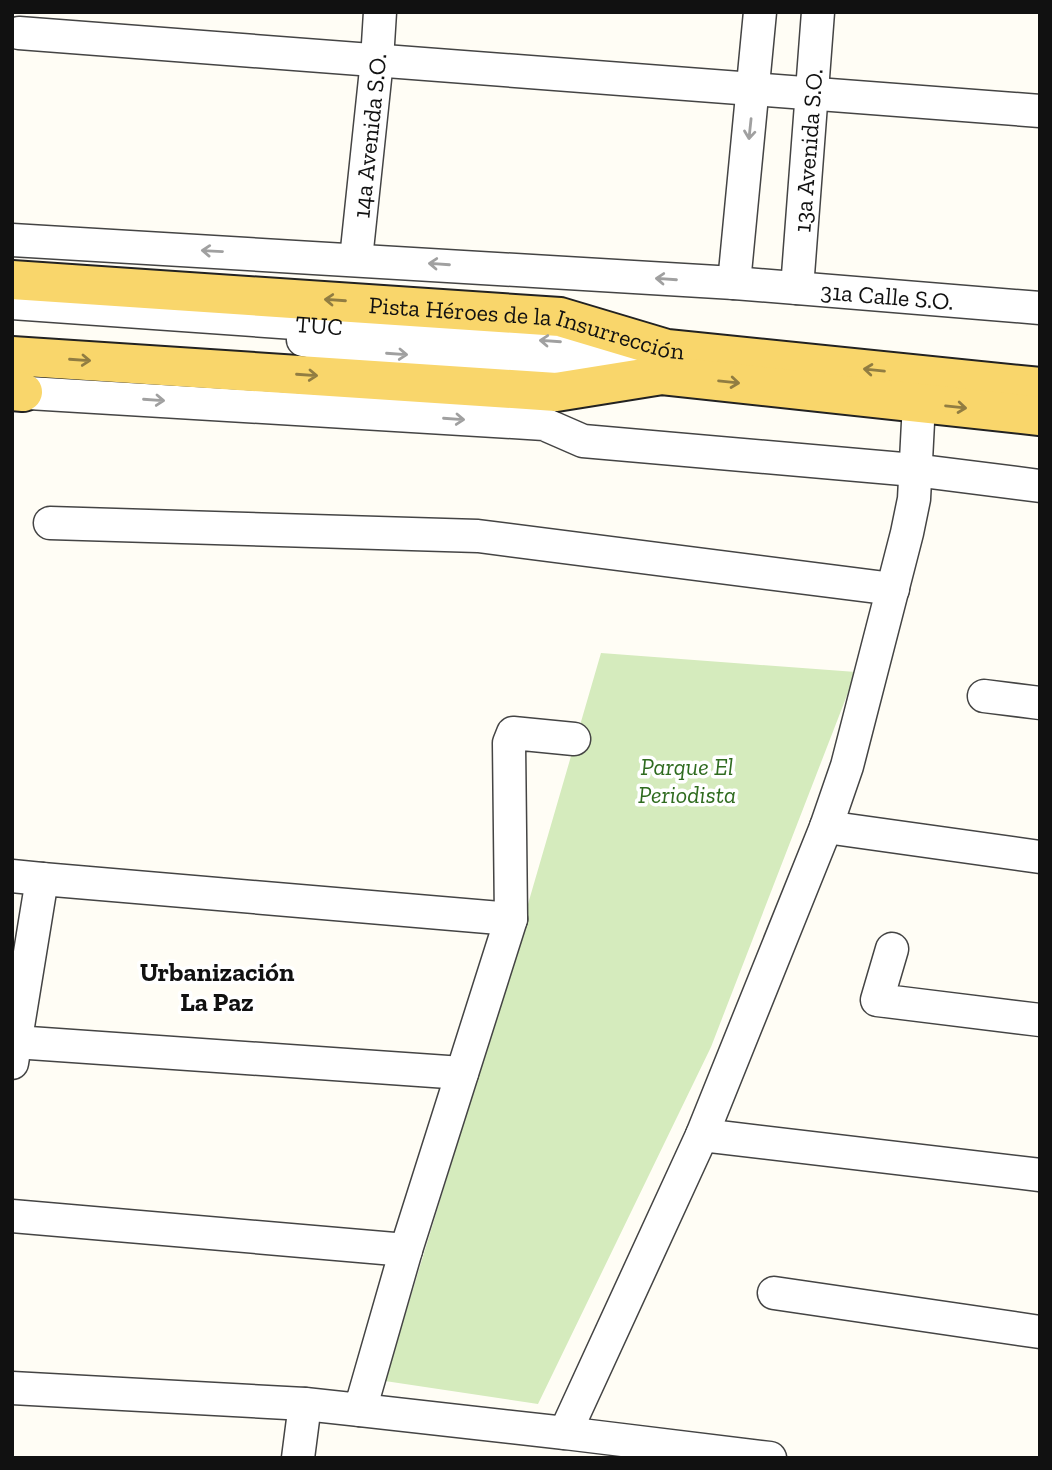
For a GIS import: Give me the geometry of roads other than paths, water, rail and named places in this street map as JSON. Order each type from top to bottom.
[{"type":"main road","name":"Pista Héroes de la Insurrección","points":[[12,279],[560,317],[664,362],[919,403],[1040,416]]},
{"type":"main road","name":"Pista Héroes de la Insurrección","points":[[12,356],[556,392],[664,362],[1040,387]]},
{"type":"street","name":"14a Avenida S.O.","points":[[356,259],[380,12]]},
{"type":"street","points":[[734,283],[760,12]]},
{"type":"street","name":"13a Avenida S.O.","points":[[796,288],[818,12]]},
{"type":"street","points":[[19,33],[1040,111]]},
{"type":"street","name":"Pista Héroes de la Insurrección","points":[[12,240],[734,283]]},
{"type":"street","name":"31a Calle S.O.","points":[[734,283],[1040,307]]},
{"type":"street","name":"TUC","points":[[12,303],[664,362]]},
{"type":"street","name":"TUC","points":[[12,315],[258,331],[366,352],[555,365],[664,362]]},
{"type":"street","points":[[16,391],[544,425],[583,441],[914,470],[1040,486]]},
{"type":"street","points":[[565,1433],[702,1135],[826,827],[847,766],[914,499],[919,403]]},
{"type":"street","points":[[50,523],[478,536],[893,589]]},
{"type":"street","points":[[984,696],[1040,703]]},
{"type":"street","points":[[360,1410],[406,1250],[511,919],[509,743],[513,733],[574,739]]},
{"type":"street","points":[[826,827],[1040,857]]},
{"type":"street","points":[[462,1073],[14,1053],[27,877],[511,919]]},
{"type":"street","points":[[892,949],[877,1000],[1040,1020]]},
{"type":"street","points":[[702,1135],[1040,1175]]},
{"type":"street","points":[[12,1216],[406,1250]]},
{"type":"street","points":[[774,1293],[1040,1332]]},
{"type":"street","points":[[12,1388],[305,1404],[769,1458]]},
{"type":"street","points":[[298,1458],[305,1404]]},
{"type":"district","name":"Urbanización La Paz","points":[[217,987]]},
{"type":"park label","name":"Parque El Periodista","points":[[687,780]]}]
